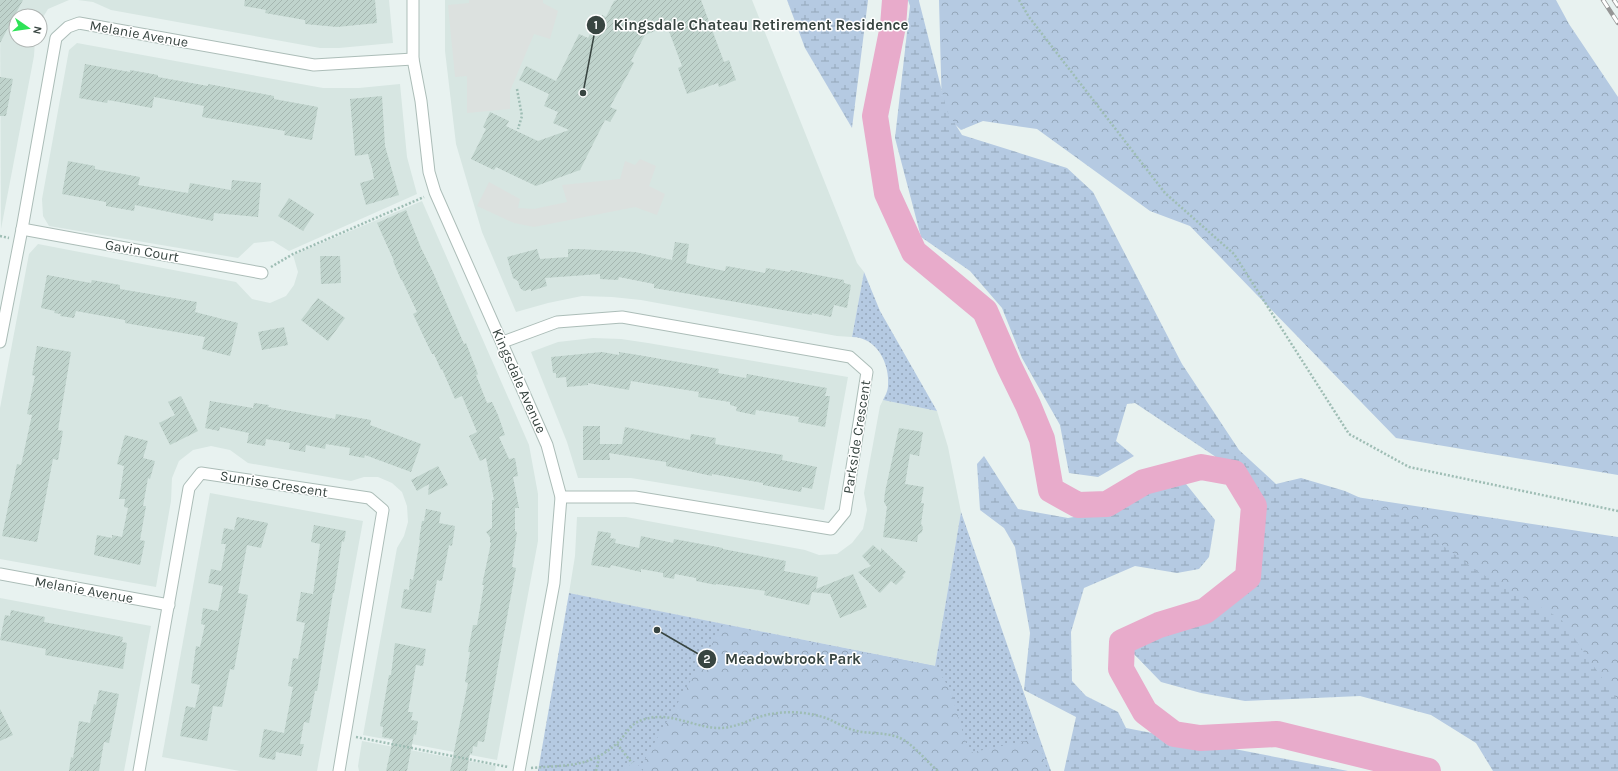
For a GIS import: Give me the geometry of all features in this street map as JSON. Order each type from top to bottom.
[{"type":"street","name":"Kingsdale Avenue","points":[[413,0],[413,59],[421,101],[429,172],[435,192],[503,342],[547,445],[561,497],[554,583],[519,770]]},
{"type":"street","name":"Melanie Avenue","points":[[0,342],[56,38],[68,27],[79,23],[314,65],[413,59]]},
{"type":"street","name":"Gavin Court","points":[[22,229],[262,273]]},
{"type":"street","name":"Parkside Crescent","points":[[503,342],[557,322],[622,318],[850,357],[867,372],[845,512],[831,530],[635,497],[561,497]]},
{"type":"street","name":"Sunrise Crescent","points":[[141,771],[189,488],[201,473],[369,498],[383,510],[340,771]]},
{"type":"street","name":"Melanie Avenue","points":[[0,574],[169,605]]},
{"type":"path","points":[[1019,0],[1029,17],[1165,193],[1234,254],[1349,434],[1409,467],[1618,511]]},
{"type":"path","points":[[517,88],[522,119],[518,129]]},
{"type":"path","points":[[262,273],[293,254],[435,192]]},
{"type":"path","points":[[346,735],[519,770],[579,764],[599,758],[617,744],[627,730],[634,724],[648,718],[672,718],[718,728],[731,726],[770,714],[803,713],[827,719],[856,731],[888,735],[902,740],[938,771]]},
{"type":"path","points":[[617,744],[632,763]]},
{"type":"path","points":[[596,771],[599,758]]},
{"type":"shaded area","points":[[0,0],[69,0],[48,9],[8,8],[8,48],[34,48],[1,229]]},
{"type":"shaded area","points":[[78,0],[389,0],[393,43],[339,48],[320,48],[111,10],[93,2]]},
{"type":"shaded area","points":[[445,0],[752,0],[857,263],[864,272],[852,337],[837,336],[641,300],[612,297],[582,296],[548,303],[516,312],[482,232],[456,144],[445,51]]},
{"type":"shaded area","points":[[469,0],[543,0],[543,3],[558,11],[550,39],[534,34],[510,91],[510,109],[467,113],[467,76],[455,77],[448,5],[469,3]]},
{"type":"shaded area","points":[[77,43],[323,88],[359,88],[400,84],[407,157],[417,194],[289,251],[273,241],[254,243],[238,258],[49,226],[43,216],[42,199],[69,50]]},
{"type":"shaded area","points":[[640,159],[656,166],[649,186],[665,194],[657,215],[635,207],[534,227],[514,223],[477,206],[489,182],[520,199],[518,208],[534,209],[567,202],[562,185],[620,179],[625,161],[635,165]]},
{"type":"shaded area","points":[[422,201],[529,445],[538,494],[538,541],[497,760],[363,735],[397,548],[404,536],[408,522],[407,506],[402,492],[392,483],[378,477],[364,477],[351,481],[248,463],[230,450],[211,446],[193,450],[179,461],[172,478],[171,501],[156,587],[0,559],[0,408],[29,254],[38,244],[236,282],[252,299],[270,303],[286,296],[294,285],[298,272],[293,255]]},
{"type":"shaded area","points":[[593,338],[621,339],[648,343],[848,377],[824,510],[631,478],[578,478],[567,442],[531,352],[558,342]]},
{"type":"shaded area","points":[[883,400],[937,411],[948,447],[961,512],[935,666],[569,593],[575,556],[577,517],[626,517],[805,550],[819,555],[837,554],[852,543],[863,529],[867,510],[864,493],[880,406]]},
{"type":"shaded area","points":[[210,493],[363,521],[317,771],[240,771],[162,757]]},
{"type":"shaded area","points":[[0,598],[151,626],[124,771],[0,771]]},
{"type":"shaded area","points":[[362,741],[496,766],[495,771],[359,771],[358,766]]},
{"type":"green space","points":[[787,0],[868,0],[852,128],[805,48]]},
{"type":"green space","points":[[908,0],[919,0],[947,111],[962,135],[1067,168],[1093,192],[1182,364],[1239,450],[1276,484],[1301,478],[1345,491],[1407,519],[1477,571],[1561,619],[1618,701],[1618,771],[1493,771],[1476,743],[1431,715],[1360,696],[1245,701],[1201,693],[1161,682],[1132,652],[1129,635],[1141,623],[1229,593],[1247,578],[1257,538],[1247,484],[1234,469],[1135,403],[1127,404],[1116,441],[1134,456],[1098,477],[1069,473],[1060,425],[1022,358],[1002,308],[970,271],[921,237],[895,138],[910,6]]},
{"type":"green space","points":[[939,0],[1556,0],[1569,24],[1618,97],[1618,475],[1396,438],[1190,226],[1150,211],[1037,129],[983,121],[961,130],[942,112]]},
{"type":"green space","points":[[864,272],[880,311],[937,411],[883,400],[888,386],[887,369],[884,361],[875,347],[861,338],[852,337]]},
{"type":"green space","points":[[984,456],[1018,509],[1068,518],[1097,513],[1113,495],[1149,477],[1178,474],[1215,520],[1209,557],[1199,569],[1177,573],[1135,566],[1084,588],[1071,632],[1072,681],[1086,696],[1118,712],[1126,728],[1348,771],[1064,771],[1076,717],[1024,690],[1030,633],[1015,547],[1004,528],[980,510],[977,464]]},
{"type":"green space","points":[[1330,493],[1618,537],[1618,771]]},
{"type":"green space","points":[[961,512],[1051,771],[538,771],[569,593],[935,666]]},
{"type":"green space","points":[[723,625],[935,666],[950,689],[969,753],[1039,738],[1047,771],[647,771],[641,766]]},
{"type":"green space","points":[[635,761],[643,771],[622,771]]},
{"type":"building","points":[[0,0],[23,0],[19,8],[8,8],[8,28],[0,43]]},
{"type":"building","points":[[245,0],[375,0],[377,23],[337,27],[305,24],[305,20],[265,13],[266,10],[244,6]]},
{"type":"building","points":[[701,0],[724,62],[729,60],[736,80],[719,87],[718,83],[687,94],[678,68],[682,66],[667,26],[645,35],[631,61],[634,63],[610,107],[617,110],[610,122],[605,120],[580,170],[536,186],[496,167],[494,170],[471,159],[486,129],[483,127],[490,112],[509,121],[506,126],[538,141],[569,130],[553,123],[558,112],[544,106],[549,94],[519,80],[526,66],[556,81],[579,34],[588,38],[596,23],[598,24],[602,15],[606,17],[614,1]]},
{"type":"building","points":[[85,64],[130,72],[130,70],[158,75],[158,77],[274,96],[274,99],[318,107],[312,140],[284,135],[285,131],[202,117],[204,106],[154,97],[152,108],[108,100],[107,103],[79,98]]},
{"type":"building","points":[[0,77],[13,79],[6,116],[0,116]]},
{"type":"building","points":[[382,96],[385,146],[399,195],[366,205],[360,183],[374,179],[368,154],[355,156],[350,99]]},
{"type":"building","points":[[68,161],[95,166],[95,169],[140,177],[138,185],[188,193],[190,183],[231,190],[232,180],[261,183],[258,217],[214,213],[213,221],[135,205],[134,211],[106,206],[106,202],[62,194]]},
{"type":"building","points":[[289,198],[314,214],[303,231],[278,216]]},
{"type":"building","points":[[406,210],[421,248],[464,344],[466,343],[487,403],[492,402],[498,415],[505,435],[499,437],[509,459],[515,458],[518,476],[513,477],[519,508],[515,508],[515,531],[517,532],[512,567],[516,568],[484,742],[478,741],[477,747],[473,746],[472,754],[470,753],[467,771],[450,771],[468,683],[465,682],[470,652],[468,652],[473,625],[477,625],[484,585],[482,585],[491,543],[490,537],[486,532],[492,528],[492,500],[494,500],[486,458],[480,461],[469,436],[477,432],[462,396],[455,399],[442,369],[441,370],[434,354],[432,354],[413,314],[417,312],[401,280],[377,223]]},
{"type":"building","points":[[675,242],[689,244],[686,263],[725,271],[726,266],[765,273],[766,268],[790,272],[791,270],[844,280],[844,283],[851,285],[847,308],[834,305],[831,317],[812,313],[812,315],[654,288],[654,284],[619,277],[618,280],[600,279],[600,274],[545,278],[547,286],[531,291],[531,289],[524,291],[520,288],[518,281],[513,278],[507,257],[537,249],[540,259],[568,257],[568,249],[578,249],[635,252],[672,260]]},
{"type":"building","points":[[320,256],[340,256],[341,283],[321,284]]},
{"type":"building","points":[[47,275],[91,283],[92,280],[120,285],[120,289],[197,302],[195,312],[238,323],[230,356],[202,349],[205,337],[125,323],[125,320],[76,311],[74,318],[60,316],[61,314],[54,313],[55,311],[41,308]]},
{"type":"building","points":[[318,298],[345,318],[328,341],[301,320]]},
{"type":"building","points":[[284,327],[288,345],[262,350],[258,332]]},
{"type":"building","points":[[37,346],[71,352],[58,430],[63,431],[58,460],[53,459],[37,542],[2,536],[17,464],[21,465],[32,415],[27,414],[35,376],[32,375]]},
{"type":"building","points":[[602,352],[619,355],[619,352],[719,369],[718,373],[746,378],[747,374],[827,388],[825,396],[830,396],[825,427],[798,422],[799,417],[756,410],[755,415],[736,411],[737,407],[730,405],[730,402],[698,397],[699,392],[631,381],[629,390],[588,383],[588,385],[567,387],[566,377],[556,378],[556,373],[553,373],[551,357]]},
{"type":"building","points":[[181,396],[198,431],[170,445],[159,423],[175,415],[168,402]]},
{"type":"building","points":[[210,401],[253,408],[254,403],[269,405],[268,407],[335,419],[336,414],[371,420],[370,425],[421,444],[411,472],[365,455],[364,458],[349,455],[350,448],[326,444],[325,449],[306,445],[305,452],[289,449],[290,443],[266,439],[265,446],[247,443],[249,433],[220,427],[219,431],[205,428]]},
{"type":"building","points":[[583,426],[600,426],[600,444],[622,444],[625,427],[690,440],[691,434],[716,438],[715,444],[783,455],[782,460],[817,467],[812,489],[802,487],[801,492],[763,485],[763,483],[712,474],[712,476],[666,466],[666,462],[609,453],[610,460],[583,460]]},
{"type":"building","points":[[899,428],[923,432],[919,456],[910,454],[905,484],[924,487],[921,503],[924,503],[921,524],[923,527],[922,532],[918,535],[917,542],[883,537],[887,507],[884,502],[885,492]]},
{"type":"building","points":[[125,435],[148,441],[143,458],[155,461],[150,479],[148,478],[143,506],[146,506],[140,540],[145,541],[140,565],[94,555],[97,535],[112,538],[112,535],[122,537],[128,508],[124,507],[125,499],[119,499],[124,466],[117,464]]},
{"type":"building","points":[[438,466],[448,485],[428,495],[429,484],[417,491],[411,480]]},
{"type":"building","points":[[426,509],[441,512],[439,523],[455,526],[452,546],[449,545],[442,581],[437,580],[431,613],[401,608],[404,589],[409,590],[410,579],[413,580],[422,521],[424,521]]},
{"type":"building","points":[[237,517],[268,523],[261,548],[247,545],[238,593],[248,595],[234,670],[230,669],[222,707],[213,706],[207,741],[180,736],[186,706],[195,708],[200,685],[191,683],[196,646],[200,647],[205,625],[201,624],[203,608],[218,611],[223,586],[208,583],[211,569],[221,571],[226,544],[221,544],[224,528],[234,530]]},
{"type":"building","points":[[314,525],[346,531],[344,542],[342,541],[317,691],[315,691],[309,723],[304,722],[300,744],[304,744],[301,756],[276,752],[275,760],[259,757],[264,729],[284,733],[293,687],[288,686],[293,658],[298,659],[305,623],[296,621],[301,592],[313,594],[320,544],[311,542]]},
{"type":"building","points":[[598,531],[611,533],[610,538],[616,539],[615,543],[639,548],[641,536],[673,543],[674,539],[786,561],[784,571],[818,577],[816,589],[853,574],[867,607],[840,618],[830,594],[812,592],[809,605],[764,595],[765,591],[716,585],[696,581],[696,578],[675,574],[674,579],[663,577],[663,573],[641,569],[641,572],[611,565],[610,568],[591,565]]},
{"type":"building","points":[[873,545],[881,552],[881,548],[906,572],[902,576],[904,577],[896,585],[891,581],[880,593],[858,572],[871,566],[862,556]]},
{"type":"building","points":[[11,610],[45,617],[44,622],[123,637],[122,642],[127,643],[123,669],[45,655],[46,649],[0,640],[5,615],[10,616]]},
{"type":"building","points":[[395,643],[426,649],[423,666],[416,665],[408,712],[413,712],[411,720],[418,721],[407,771],[386,771],[393,739],[382,737],[383,727],[380,726],[389,675],[391,675]]},
{"type":"building","points":[[99,690],[119,694],[109,743],[104,742],[99,771],[69,771],[71,757],[73,758],[79,721],[90,723]]},
{"type":"building","points":[[0,709],[13,735],[0,741]]},
{"type":"waterway","points":[[895,0],[893,26],[875,116],[887,193],[914,252],[985,311],[1042,439],[1051,490],[1078,505],[1107,504],[1144,482],[1201,467],[1234,473],[1254,506],[1248,577],[1205,611],[1159,625],[1122,642],[1121,669],[1145,712],[1174,734],[1200,738],[1277,734],[1428,771]]},
{"type":"railway","points":[[1603,0],[1618,23]]},
{"type":"railway","points":[[1614,0],[1618,6]]},
{"type":"place","name":"Kingsdale Chateau Retirement Residence","points":[[583,93]]},
{"type":"place","name":"Meadowbrook Park","points":[[657,630]]}]
